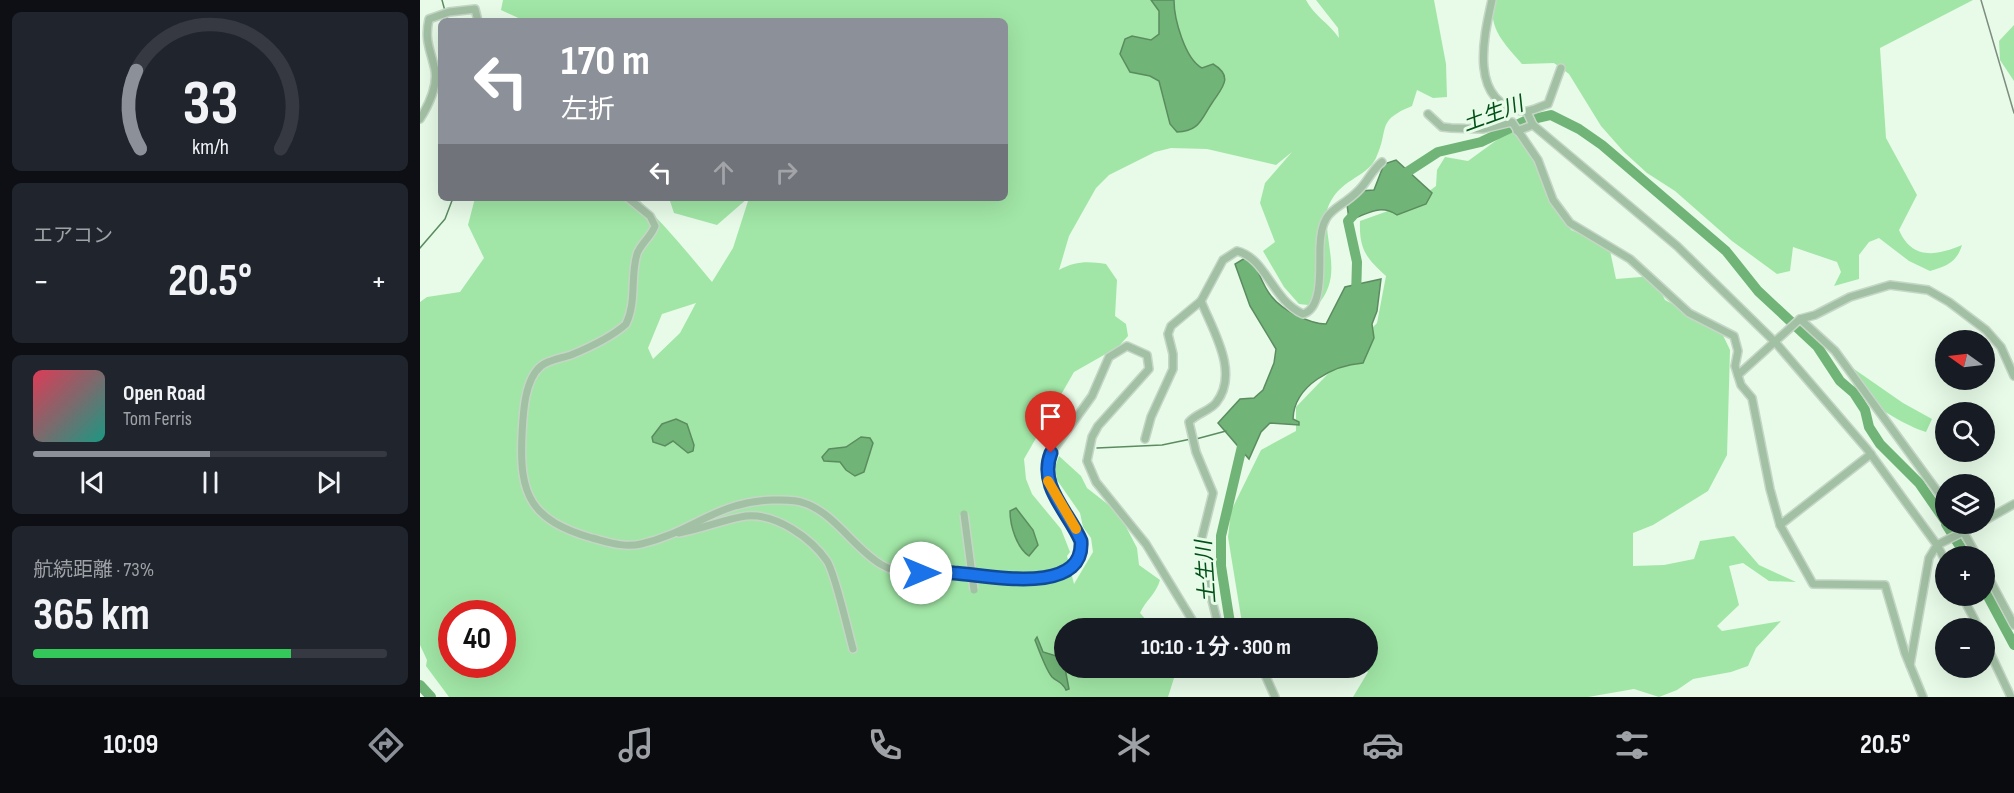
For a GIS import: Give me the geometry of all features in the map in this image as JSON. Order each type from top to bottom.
[{"type":"street","points":[[1492,0],[1483,39],[1483,68],[1495,95],[1505,105],[1527,112],[1548,104],[1561,69]]},
{"type":"street","points":[[420,119],[430,103],[435,75],[427,49],[429,19],[466,8],[475,9],[477,18]]},
{"type":"street","points":[[1527,112],[1532,124],[1677,246],[1775,342],[1871,454],[1937,545]]},
{"type":"street","points":[[1428,114],[1442,127],[1451,128],[1483,129],[1512,122],[1538,160],[1553,200],[1570,223],[1586,235],[1630,259],[1689,313],[1734,336],[1738,351],[1735,366],[1752,398],[1770,489],[1780,525],[1813,584],[1886,585],[1910,665],[1923,697]]},
{"type":"street","points":[[1517,131],[1532,124]]},
{"type":"street","points":[[1145,439],[1151,417],[1173,369],[1173,354],[1168,334],[1171,327],[1185,312],[1201,301],[1223,260],[1237,251],[1251,257],[1277,294],[1292,309],[1303,314],[1312,310],[1317,293],[1319,246],[1326,219],[1335,206],[1358,192],[1374,168],[1382,162]]},
{"type":"street","points":[[632,201],[650,216],[654,226],[638,251],[630,316],[621,329],[575,353],[542,365],[534,376],[523,417],[521,462],[523,484],[533,505],[550,520],[572,532],[618,545],[638,545],[671,534],[720,509],[754,500],[787,500],[805,503],[822,513],[864,553],[901,573],[954,573],[1008,580],[1054,576],[1075,565],[1082,551],[1081,541],[1048,483],[1046,466],[1051,453],[1092,396],[1109,357],[1121,347],[1127,346],[1147,355],[1149,369],[1098,426],[1092,437],[1088,461],[1096,482],[1146,544],[1191,618]]},
{"type":"street","points":[[1738,375],[1800,319],[1815,315],[1851,297],[1890,285],[1928,290],[1948,302],[1986,330],[2001,347],[2014,376]]},
{"type":"street","points":[[1201,301],[1225,362],[1227,376],[1225,388],[1217,402],[1189,422],[1196,452],[1213,493],[1199,549],[1217,618]]},
{"type":"street","points":[[1800,319],[1835,351],[1935,488]]},
{"type":"street","points":[[1780,525],[1871,454]]},
{"type":"street","points":[[1995,514],[2014,504]]},
{"type":"street","points":[[964,514],[974,590]]},
{"type":"street","points":[[671,534],[707,528],[747,516],[771,518],[807,538],[828,562],[853,649]]},
{"type":"street","points":[[1910,665],[1929,558],[1937,545],[1960,534]]},
{"type":"street","points":[[1995,590],[2014,625]]},
{"type":"street","points":[[1995,663],[2011,697]]},
{"type":"street","points":[[1266,678],[1275,697]]},
{"type":"shaded area","points":[[503,0],[1306,0],[1313,11],[1339,38],[1338,28],[1316,0],[1434,0],[1446,64],[1447,97],[1433,98],[1417,90],[1412,106],[1400,111],[1388,121],[1380,148],[1371,165],[1338,191],[1332,199],[1327,210],[1331,278],[1317,306],[1299,304],[1284,287],[1263,251],[1275,242],[1260,203],[1265,183],[1292,152],[1276,165],[1207,149],[1171,148],[1155,152],[1109,175],[1096,188],[1069,236],[1059,270],[1082,262],[1106,264],[1117,280],[1115,316],[1126,324],[1128,336],[1118,347],[1074,372],[1024,459],[1026,479],[1032,494],[1061,529],[1070,552],[1067,556],[1074,584],[1093,552],[1091,538],[1083,527],[1080,513],[1057,480],[1055,467],[1059,456],[1081,476],[1087,488],[1119,513],[1137,548],[1139,565],[1160,580],[1140,613],[1144,618],[1054,618],[1054,678],[1174,678],[1168,697],[449,697],[426,666],[427,660],[420,645],[420,302],[427,297],[460,292],[484,258],[468,225],[474,201],[640,201],[712,282],[733,248],[748,201],[1008,201],[1008,18],[518,18],[501,10]],"holes":[[[696,303],[680,333],[653,359],[648,348],[662,314]]]},
{"type":"shaded area","points":[[1151,0],[1174,0],[1178,27],[1190,56],[1202,68],[1213,64],[1220,69],[1225,78],[1222,88],[1199,123],[1185,131],[1177,132],[1170,124],[1159,81],[1150,76],[1130,72],[1120,54],[1125,39],[1132,36],[1151,40],[1159,34],[1159,11]]},
{"type":"shaded area","points":[[1494,0],[1973,0],[1880,48],[1886,138],[1917,195],[1899,230],[1904,240],[1918,251],[1943,252],[1962,245],[1960,251],[1950,263],[1930,271],[1909,261],[1879,238],[1869,242],[1859,255],[1859,279],[1834,286],[1841,272],[1837,262],[1793,247],[1790,271],[1777,274],[1732,241],[1675,191],[1647,173],[1624,152],[1601,126],[1569,74],[1554,63],[1522,64],[1495,27],[1492,10]]},
{"type":"shaded area","points":[[2014,25],[2014,81],[2000,60],[1999,41]]},
{"type":"shaded area","points":[[1512,129],[1531,147],[1553,201],[1571,230],[1609,246],[1616,279],[1653,276],[1665,300],[1720,329],[1730,350],[1727,455],[1708,491],[1653,525],[1633,533],[1633,566],[1664,565],[1694,559],[1700,541],[1734,536],[1759,565],[1796,582],[1769,581],[1743,563],[1729,566],[1739,605],[1717,626],[1722,631],[1781,621],[1756,648],[1748,666],[1731,672],[1693,679],[1677,690],[1659,697],[1634,689],[1588,697],[1353,697],[1364,678],[1378,678],[1378,618],[1241,618],[1228,537],[1231,511],[1261,450],[1296,431],[1296,407],[1377,323],[1386,276],[1373,264],[1365,252],[1361,239],[1360,221],[1416,201],[1436,186],[1437,170],[1445,157],[1468,161]]},
{"type":"shaded area","points":[[1396,160],[1432,193],[1426,204],[1397,215],[1379,210],[1349,220],[1347,204],[1359,191],[1374,190],[1384,164]]},
{"type":"shaded area","points":[[670,201],[745,201],[717,225],[674,213]]},
{"type":"shaded area","points":[[1250,255],[1265,288],[1277,302],[1282,307],[1312,322],[1326,324],[1345,287],[1381,279],[1377,311],[1372,324],[1374,338],[1363,363],[1340,368],[1317,379],[1300,396],[1295,407],[1293,419],[1299,422],[1299,425],[1270,423],[1261,432],[1249,459],[1218,423],[1240,399],[1254,398],[1263,390],[1274,363],[1276,349],[1250,306],[1235,264]]},
{"type":"shaded area","points":[[1854,369],[1903,403],[1932,419],[1926,432],[1876,406],[1859,392],[1852,381],[1851,372]]},
{"type":"shaded area","points":[[676,419],[687,424],[694,445],[693,451],[688,453],[673,441],[665,446],[653,442],[652,437],[662,424]]},
{"type":"shaded area","points":[[861,437],[870,438],[873,443],[864,472],[855,476],[840,462],[824,461],[822,457],[829,449],[846,447]]},
{"type":"shaded area","points":[[1016,508],[1033,530],[1038,545],[1029,556],[1021,548],[1011,523],[1010,511]]},
{"type":"shaded area","points":[[1037,637],[1043,652],[1054,655],[1054,678],[1067,678],[1069,689],[1066,690],[1063,685],[1054,679],[1050,674],[1035,640]]},
{"type":"waterway","points":[[442,0],[445,11]]},
{"type":"waterway","name":"土生川","points":[[1398,178],[1438,152],[1481,142],[1525,121],[1551,115],[1579,129],[1602,145],[1726,251],[1758,291],[1817,346],[1840,381],[1854,393],[1865,410],[1869,427],[1880,444],[1919,483],[1935,506]]},
{"type":"waterway","points":[[420,248],[445,219],[452,201]]},
{"type":"waterway","name":"土生川","points":[[1356,297],[1357,262],[1348,221],[1358,210]]},
{"type":"waterway","points":[[1196,439],[1226,431]]},
{"type":"waterway","name":"土生川","points":[[1229,618],[1221,566],[1221,536],[1244,438]]},
{"type":"waterway","points":[[1097,448],[1162,445],[1191,439]]},
{"type":"waterway","name":"土生川","points":[[1952,534],[1960,546]]},
{"type":"waterway","name":"土生川","points":[[1993,606],[2014,645]]},
{"type":"waterway","points":[[420,685],[431,697]]},
{"type":"railway","points":[[1981,0],[2014,113]]},
{"type":"slow traffic","points":[[1048,481],[1076,529]]},
{"type":"route","points":[[921,573],[954,573],[1008,580],[1054,576],[1075,565],[1082,551],[1081,541],[1076,528],[1048,483],[1046,466],[1051,453]]}]
